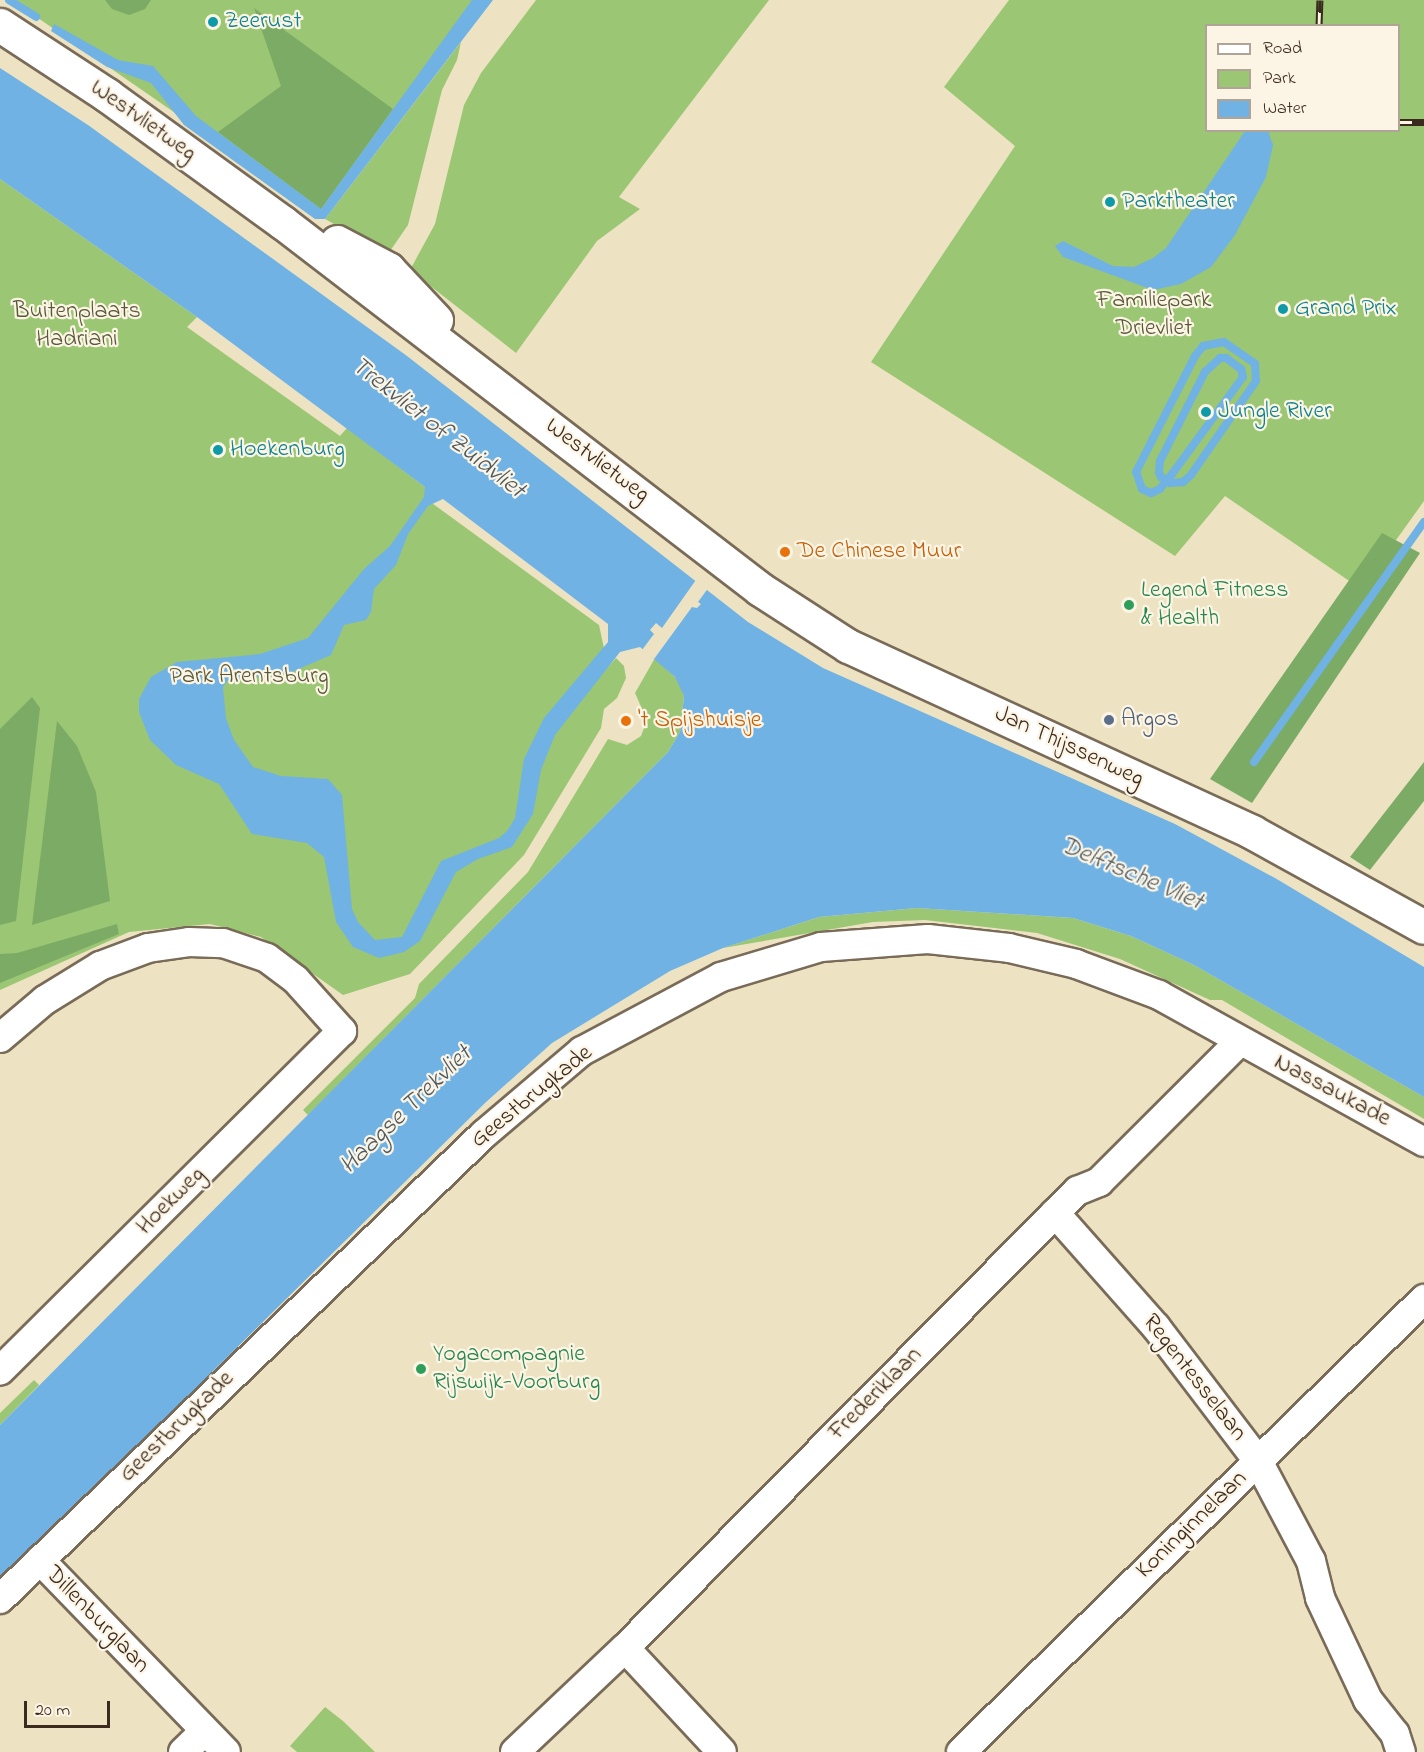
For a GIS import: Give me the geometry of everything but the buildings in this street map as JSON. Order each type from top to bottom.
[{"type":"street","name":"Westvlietweg","points":[[0,25],[107,95],[282,222],[341,243],[388,269],[417,297],[472,366],[721,556]]},
{"type":"street","name":"Jan Thijssenweg","points":[[721,556],[760,589],[848,646],[1243,828],[1424,927]]},
{"type":"street","name":"Geestbrugkade","points":[[0,1599],[484,1134],[582,1051],[721,977],[821,947],[928,939],[1009,948],[1076,964],[1160,995],[1240,1041]]},
{"type":"street","name":"Hoekweg","points":[[0,1038],[45,1000],[100,966],[148,948],[189,942],[223,943],[267,958],[296,980],[342,1031],[0,1371]]},
{"type":"street","name":"Nassaukade","points":[[1240,1041],[1424,1142]]},
{"type":"street","name":"Frederiklaan","points":[[515,1752],[625,1648],[1077,1191],[1099,1182],[1240,1041]]},
{"type":"street","name":"Regentesselaan","points":[[1055,1213],[1156,1327],[1258,1461],[1311,1561],[1320,1598],[1368,1700],[1395,1734],[1401,1752]]},
{"type":"street","name":"Koninginnelaan","points":[[961,1752],[1424,1299]]},
{"type":"street","name":"Dillenburglaan","points":[[40,1560],[226,1752]]},
{"type":"street","points":[[625,1648],[722,1752]]},
{"type":"street","points":[[183,1752],[205,1731]]},
{"type":"green space","name":"Zeerust","points":[[12,0],[488,0],[324,216]]},
{"type":"green space","points":[[105,0],[151,0],[145,9],[129,15],[112,9]]},
{"type":"green space","points":[[536,0],[769,0],[619,197],[640,209],[597,241],[516,353],[410,270],[435,224],[464,105],[481,73]]},
{"type":"green space","name":"Familiepark Drievliet","points":[[1009,0],[1424,0],[1424,501],[1361,589],[1225,496],[1175,556],[871,362],[1015,146],[944,87]]},
{"type":"green space","points":[[254,8],[393,109],[321,209],[218,132],[281,86]]},
{"type":"green space","points":[[461,42],[457,60],[442,90],[408,225],[388,254],[325,219]]},
{"type":"green space","name":"Park Arentsburg","points":[[0,179],[197,317],[187,327],[340,436],[347,428],[425,487],[425,498],[599,625],[608,667],[616,658],[624,666],[626,678],[617,698],[604,709],[601,728],[524,855],[410,974],[343,995],[261,937],[210,924],[129,932],[0,990]]},
{"type":"green space","points":[[1382,533],[1420,553],[1252,803],[1210,779]]},
{"type":"green space","points":[[655,658],[681,683],[684,696],[680,732],[668,752],[308,1115],[303,1110],[415,998],[419,984],[528,872],[608,739],[627,745],[641,736],[647,720],[635,693]]},
{"type":"green space","points":[[32,697],[40,708],[16,921],[0,925],[0,729]]},
{"type":"green space","points":[[57,721],[77,746],[96,792],[110,901],[32,925]]},
{"type":"green space","points":[[1424,762],[1424,801],[1370,870],[1350,857]]},
{"type":"green space","points":[[917,908],[1073,918],[1131,936],[1194,965],[1424,1097],[1424,1119],[1222,1000],[1210,1000],[1120,959],[1037,933],[925,920],[873,922],[723,948],[819,917]]},
{"type":"green space","points":[[117,924],[119,934],[0,983],[0,954],[17,953]]},
{"type":"green space","points":[[34,1380],[39,1385],[0,1425],[0,1413]]},
{"type":"green space","points":[[325,1707],[375,1752],[297,1752],[290,1746]]},
{"type":"water","points":[[472,0],[493,0],[325,219],[315,219],[184,125],[151,83],[107,67],[51,31],[54,24],[118,60],[153,66],[196,116],[321,209]]},
{"type":"water","points":[[0,68],[88,125],[407,356],[748,622],[823,668],[1175,824],[1275,878],[1424,967],[1424,1097],[1194,965],[1131,936],[1073,918],[917,908],[819,917],[723,948],[670,971],[552,1043],[485,1103],[0,1581],[0,1425],[668,752],[680,732],[684,696],[675,677],[640,647],[620,652],[555,735],[541,770],[533,814],[512,847],[478,859],[456,872],[420,941],[404,952],[379,958],[353,947],[336,922],[324,857],[307,843],[252,834],[219,784],[176,765],[150,740],[139,712],[139,699],[151,677],[177,662],[260,654],[308,638],[364,569],[390,546],[424,497],[425,487],[197,317],[0,179]],"holes":[[[443,499],[608,624],[608,642],[544,718],[524,759],[515,818],[508,830],[499,838],[441,861],[402,937],[375,940],[358,922],[352,909],[342,795],[328,779],[281,776],[253,767],[234,740],[226,718],[223,687],[228,680],[287,674],[331,655],[344,625],[366,620],[371,612],[374,589],[396,565],[408,534],[428,506]]]},
{"type":"water","points":[[1244,132],[1268,132],[1273,145],[1266,177],[1235,235],[1211,267],[1181,284],[1153,290],[1063,257],[1055,246],[1063,241],[1113,266],[1134,267],[1153,258],[1166,248]]},
{"type":"pier","points":[[698,577],[709,587],[698,602],[701,604],[697,608],[692,607],[654,659],[642,650],[654,634],[650,630],[656,623],[662,628]]},
{"type":"waterway","points":[[9,0],[36,17]]},
{"type":"waterway","name":"Jungle River","points":[[1160,489],[1151,493],[1142,489],[1136,472],[1195,356],[1203,346],[1224,342],[1255,364],[1256,381],[1191,475],[1183,482],[1170,483],[1161,477],[1160,461],[1205,372],[1220,358],[1226,358],[1241,369],[1243,377],[1172,474],[1160,489]]},
{"type":"waterway","points":[[1254,762],[1424,522]]},
{"type":"railway","points":[[1319,24],[1320,0]]},
{"type":"railway","points":[[1400,122],[1424,122]]},
{"type":"place","name":"Zeerust","points":[[213,22]]},
{"type":"place","name":"Parktheater","points":[[1110,202]]},
{"type":"place","name":"Grand Prix","points":[[1283,309]]},
{"type":"place","name":"Jungle River","points":[[1206,412]]},
{"type":"place","name":"Hoekenburg","points":[[218,450]]},
{"type":"place","name":"De Chinese Muur","points":[[785,552]]},
{"type":"place","name":"Legend Fitness & Health","points":[[1129,605]]},
{"type":"place","name":"Argos","points":[[1109,720]]},
{"type":"place","name":"'t Spijshuisje","points":[[626,721]]},
{"type":"place","name":"Yogacompagnie Rijswijk-Voorburg","points":[[421,1369]]},
{"type":"park label","name":"Buitenplaats Hadriani","points":[[77,326]]},
{"type":"water label","name":"Trekvliet of Zuidvliet","points":[[437,429]]},
{"type":"water label","name":"Delftsche Vliet","points":[[1131,875]]},
{"type":"water label","name":"Haagse Trekvliet","points":[[407,1111]]}]
